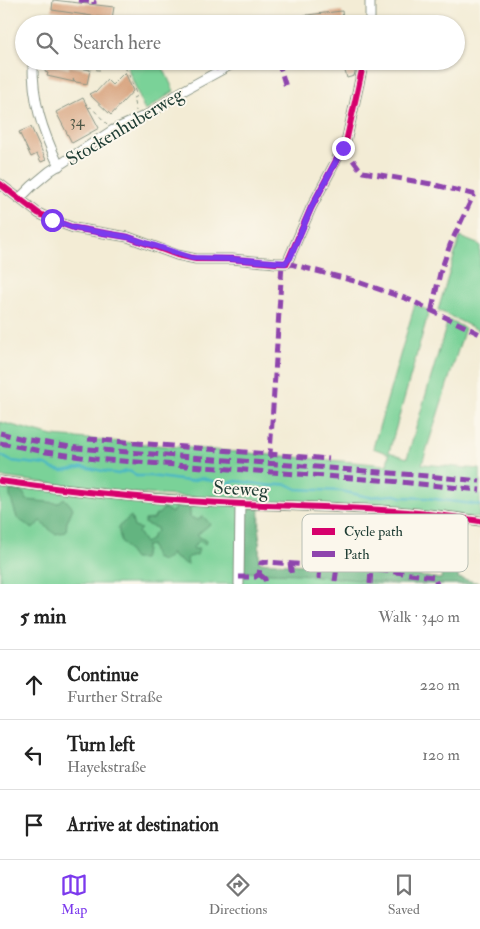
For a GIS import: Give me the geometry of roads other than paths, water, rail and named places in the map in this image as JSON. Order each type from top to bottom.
[{"type":"street","points":[[370,0],[370,15]]},
{"type":"street","points":[[33,70],[37,113],[58,166]]},
{"type":"street","name":"Stockenhuberweg","points":[[20,198],[58,166],[113,130],[151,113],[179,92],[221,70]]},
{"type":"street","points":[[0,184],[38,213],[65,225],[85,231],[128,237],[188,258],[232,259],[276,264],[287,263],[311,208],[346,142],[362,70]]},
{"type":"street","name":"Seeweg","points":[[0,481],[101,493],[240,504],[354,508],[412,514]]},
{"type":"street","points":[[239,584],[240,504]]},
{"type":"waterway","points":[[0,455],[11,461],[46,465],[63,471],[83,467],[118,474],[126,471],[132,472],[136,476],[190,481],[202,478],[219,483],[237,481],[273,486],[281,484],[297,489],[341,491],[369,497],[395,495],[480,505]]}]
